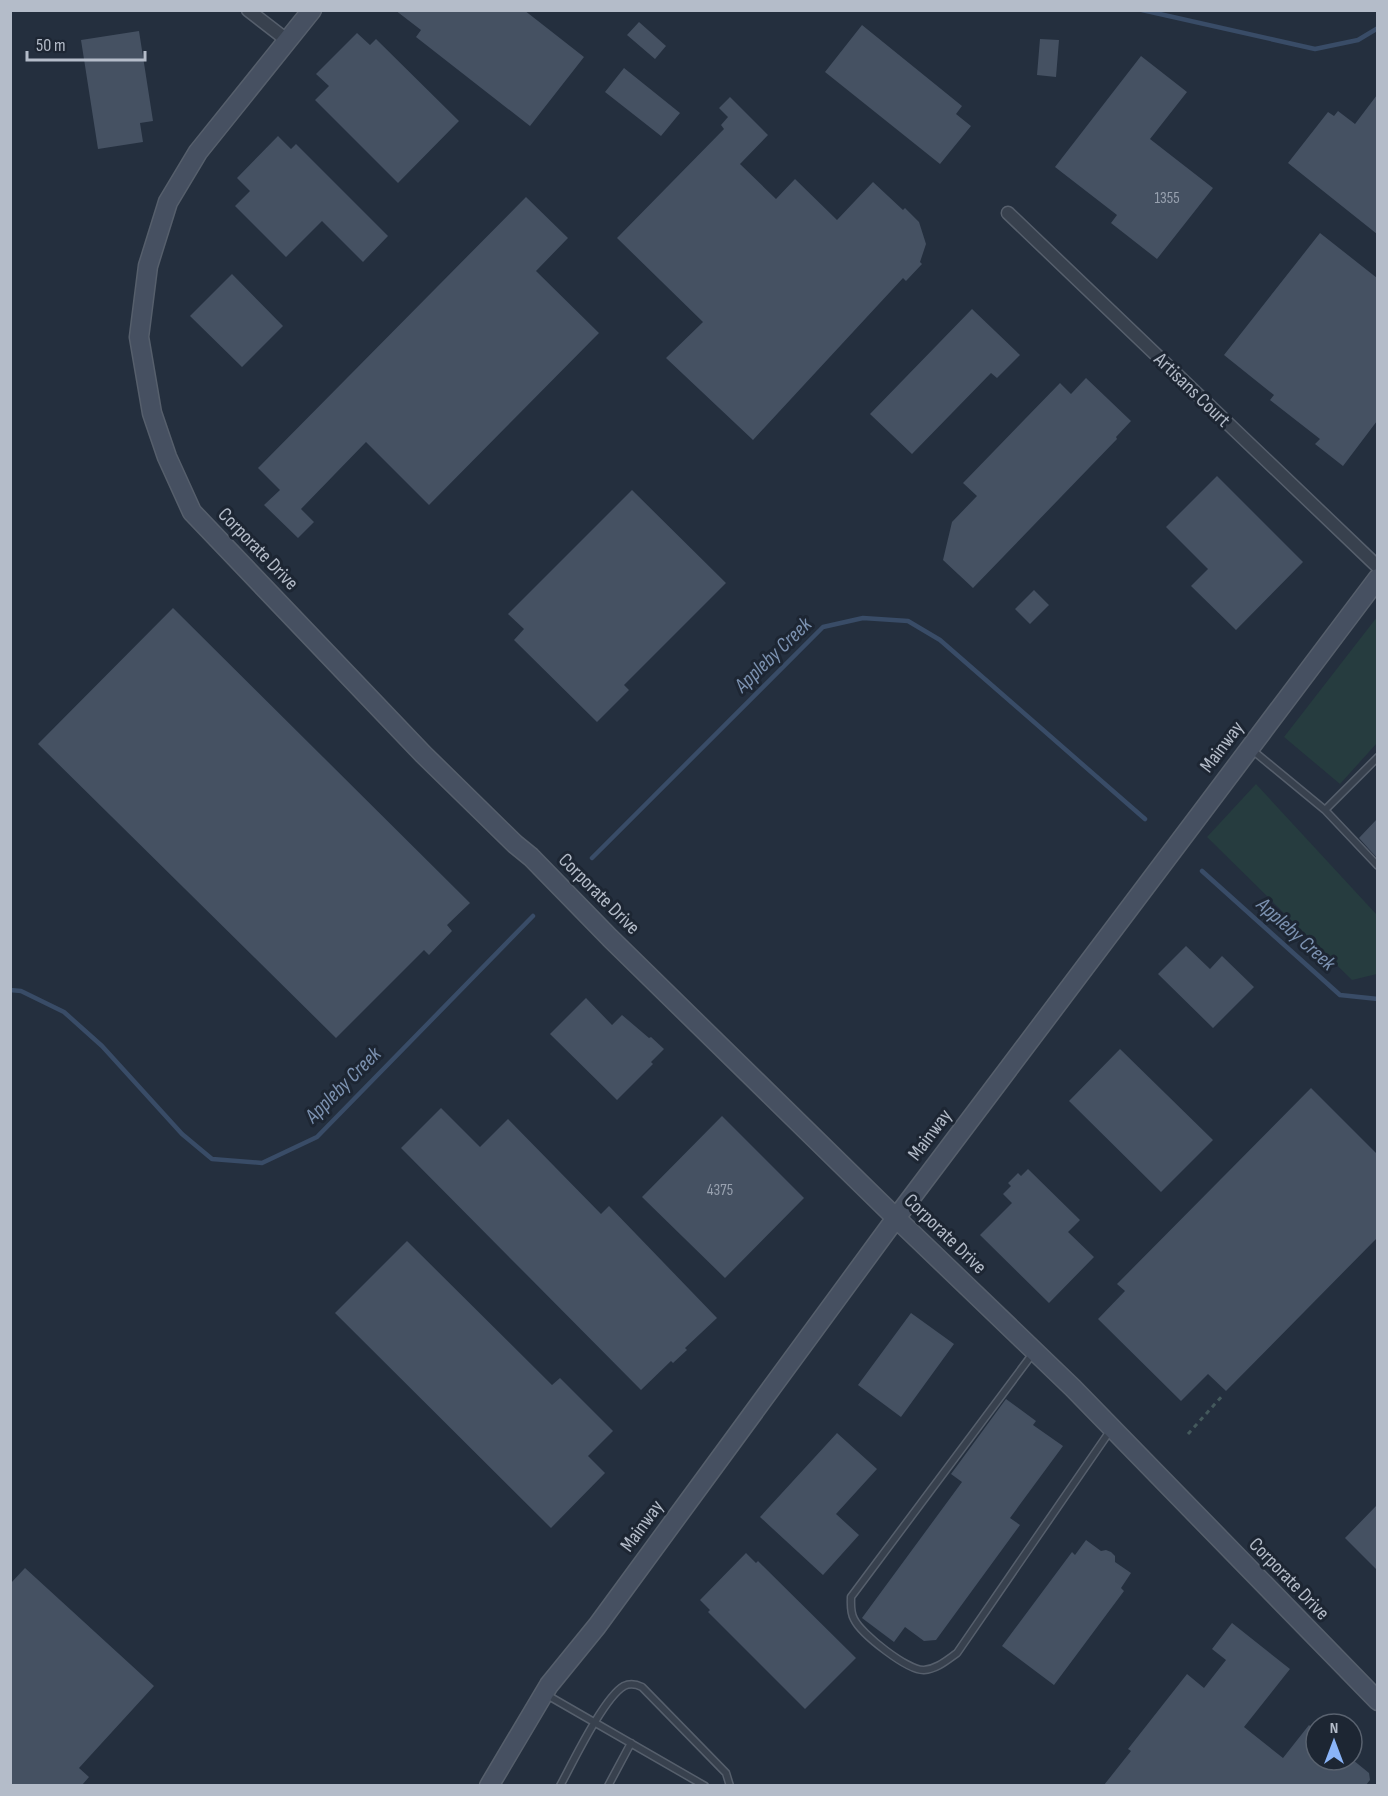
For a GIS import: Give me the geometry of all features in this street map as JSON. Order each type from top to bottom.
[{"type":"street","points":[[248,10],[288,42]]},
{"type":"street","name":"Corporate Drive","points":[[312,10],[198,152],[168,202],[148,266],[139,337],[152,413],[167,457],[192,512],[423,754],[531,857],[896,1218],[1035,1351],[1377,1701]]},
{"type":"street","name":"Artisans Court","points":[[1008,213],[1377,567]]},
{"type":"street","name":"Mainway","points":[[489,1785],[544,1693],[597,1626],[896,1218],[1377,578]]},
{"type":"lane","points":[[1250,748],[1325,810],[1377,866]]},
{"type":"lane","points":[[1325,810],[1377,757]]},
{"type":"lane","points":[[1035,1351],[851,1597],[853,1618],[862,1631],[910,1667],[923,1670],[937,1667],[957,1653],[1112,1428]]},
{"type":"lane","points":[[560,1785],[594,1722],[622,1687],[627,1684],[638,1685],[726,1773],[730,1785]]},
{"type":"lane","points":[[544,1693],[705,1785]]},
{"type":"lane","points":[[608,1785],[631,1743]]},
{"type":"path","points":[[1188,1434],[1222,1395]]},
{"type":"green space","points":[[1377,617],[1377,743],[1340,784],[1284,737]]},
{"type":"green space","points":[[1256,784],[1377,915],[1377,974],[1352,980],[1207,837]]},
{"type":"building","points":[[395,10],[524,10],[584,57],[530,126],[416,37],[421,30]]},
{"type":"building","points":[[639,22],[666,46],[655,59],[627,35]]},
{"type":"building","points":[[862,25],[962,106],[956,114],[971,126],[940,164],[825,72]]},
{"type":"building","points":[[139,31],[153,121],[140,123],[143,142],[98,149],[81,40]]},
{"type":"building","points":[[357,33],[370,45],[376,39],[459,121],[398,183],[315,100],[329,86],[316,74]]},
{"type":"building","points":[[1040,39],[1059,40],[1056,77],[1037,75]]},
{"type":"building","points":[[1141,56],[1187,92],[1150,139],[1213,188],[1157,259],[1111,223],[1117,215],[1055,167]]},
{"type":"building","points":[[624,68],[680,113],[661,136],[605,92]]},
{"type":"building","points":[[1377,95],[1377,234],[1288,163],[1328,112],[1334,116],[1338,111],[1355,124]]},
{"type":"building","points":[[730,97],[768,135],[740,164],[776,199],[795,179],[837,220],[873,182],[919,222],[926,244],[920,262],[922,264],[906,281],[903,278],[753,440],[666,358],[703,322],[617,238],[724,129],[721,125],[728,117],[719,108]]},
{"type":"building","points":[[278,136],[291,149],[296,144],[388,236],[363,262],[322,221],[286,257],[235,206],[250,191],[237,178]]},
{"type":"building","points":[[526,197],[568,238],[536,271],[599,333],[429,505],[366,442],[301,509],[314,522],[298,538],[264,505],[280,490],[258,468]]},
{"type":"building","points":[[1320,233],[1377,278],[1377,421],[1343,466],[1315,444],[1320,439],[1270,400],[1274,395],[1224,355]]},
{"type":"building","points":[[232,274],[283,326],[242,367],[190,316]]},
{"type":"building","points":[[972,309],[1020,355],[997,378],[991,373],[912,454],[870,414]]},
{"type":"building","points":[[1086,378],[1131,421],[1116,437],[1117,439],[973,588],[943,560],[952,522],[977,496],[963,483],[1060,383],[1071,394]]},
{"type":"building","points":[[1217,476],[1303,562],[1236,630],[1191,586],[1208,569],[1166,527]]},
{"type":"building","points":[[632,490],[726,583],[624,685],[629,690],[597,722],[514,640],[524,629],[508,614]]},
{"type":"building","points":[[1034,590],[1049,605],[1030,624],[1015,609]]},
{"type":"building","points":[[173,608],[470,903],[447,925],[452,931],[429,955],[424,950],[336,1038],[38,744]]},
{"type":"building","points":[[1377,819],[1377,858],[1359,838]]},
{"type":"building","points":[[1186,946],[1210,969],[1222,956],[1254,987],[1213,1028],[1158,974]]},
{"type":"building","points":[[586,998],[612,1025],[622,1015],[664,1049],[651,1062],[653,1064],[617,1100],[550,1034]]},
{"type":"building","points":[[1120,1049],[1213,1140],[1161,1192],[1069,1101]]},
{"type":"building","points":[[1311,1088],[1377,1154],[1377,1238],[1226,1391],[1208,1374],[1181,1401],[1098,1319],[1125,1291],[1117,1284]]},
{"type":"building","points":[[441,1108],[480,1147],[508,1119],[601,1214],[609,1206],[717,1318],[685,1348],[687,1350],[673,1363],[671,1361],[641,1390],[401,1148]]},
{"type":"building","points":[[722,1116],[804,1198],[725,1278],[642,1197]]},
{"type":"building","points":[[1028,1169],[1080,1220],[1068,1232],[1094,1257],[1049,1303],[980,1235],[1012,1203],[1003,1194],[1011,1186],[1008,1183],[1018,1173],[1021,1176]]},
{"type":"building","points":[[407,1241],[552,1385],[560,1378],[613,1431],[588,1456],[605,1473],[551,1528],[335,1313]]},
{"type":"building","points":[[911,1313],[954,1344],[901,1417],[858,1385]]},
{"type":"building","points":[[1006,1399],[1036,1421],[1033,1425],[1063,1446],[1010,1518],[1020,1525],[936,1640],[924,1641],[905,1627],[894,1642],[862,1618],[962,1482],[951,1474]]},
{"type":"building","points":[[837,1433],[877,1469],[836,1514],[859,1535],[823,1575],[760,1517]]},
{"type":"building","points":[[1377,1505],[1377,1570],[1345,1538]]},
{"type":"building","points":[[1086,1540],[1101,1551],[1111,1552],[1115,1556],[1115,1562],[1131,1573],[1121,1588],[1124,1591],[1054,1685],[1002,1646],[1072,1552],[1075,1555]]},
{"type":"building","points":[[746,1553],[756,1563],[758,1561],[856,1658],[805,1709],[708,1612],[710,1610],[700,1600]]},
{"type":"building","points":[[25,1568],[154,1686],[79,1768],[89,1777],[82,1785],[10,1785],[10,1584]]},
{"type":"building","points":[[1232,1623],[1290,1669],[1244,1727],[1283,1758],[1304,1731],[1304,1772],[1364,1772],[1364,1769],[1369,1773],[1370,1780],[1366,1785],[1104,1785],[1131,1751],[1128,1749],[1187,1674],[1204,1688],[1226,1660],[1212,1649]]},
{"type":"waterway","name":"Appleby Creek","points":[[1142,10],[1315,49],[1358,40],[1378,28]]},
{"type":"waterway","name":"Appleby Creek","points":[[592,858],[823,627],[863,618],[908,621],[940,640],[1145,819]]},
{"type":"waterway","name":"Appleby Creek","points":[[1202,871],[1340,995],[1378,999]]},
{"type":"waterway","name":"Appleby Creek","points":[[10,990],[21,991],[64,1012],[102,1046],[182,1134],[212,1159],[262,1163],[317,1137],[533,916]]}]
